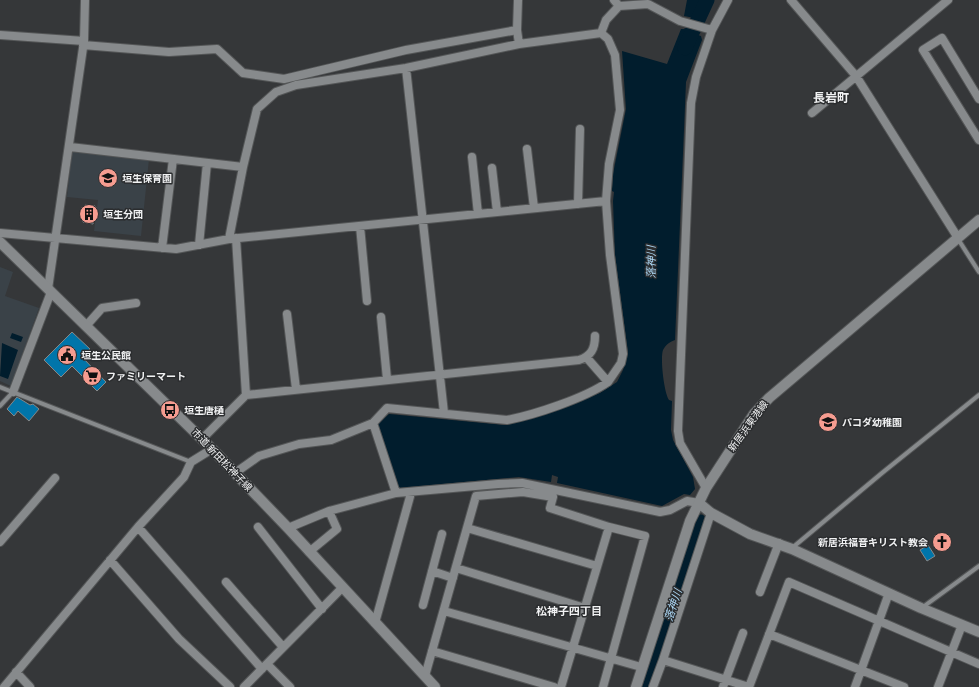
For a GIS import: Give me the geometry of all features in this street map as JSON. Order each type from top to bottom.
[{"type":"street","points":[[13,392],[50,291],[84,43],[85,0]]},
{"type":"street","points":[[518,0],[517,30],[519,44]]},
{"type":"street","points":[[706,488],[680,443],[678,431],[692,103],[696,77],[712,30],[728,0]]},
{"type":"street","points":[[791,0],[856,76],[958,238]]},
{"type":"street","points":[[812,113],[948,0]]},
{"type":"street","points":[[601,33],[606,20],[616,3],[648,2],[680,21],[712,30]]},
{"type":"street","points":[[0,35],[169,52],[217,49],[243,73],[284,79],[406,50],[517,30]]},
{"type":"street","points":[[235,473],[258,456],[299,444],[330,440],[373,423],[387,408],[507,420],[543,410],[591,392],[608,382],[616,372],[623,354],[610,255],[606,201],[609,164],[620,110],[615,55],[608,39],[601,33],[519,44],[406,68],[296,85],[276,92],[257,109],[243,167],[232,238],[246,395]]},
{"type":"street","points":[[979,99],[942,38],[923,50],[979,140]]},
{"type":"street","points":[[406,68],[438,374],[444,414]]},
{"type":"street","points":[[578,204],[580,129]]},
{"type":"street","points":[[70,147],[243,167]]},
{"type":"street","points":[[527,149],[534,208]]},
{"type":"street","points":[[472,158],[478,214]]},
{"type":"street","points":[[162,248],[172,159]]},
{"type":"street","points":[[199,245],[207,163]]},
{"type":"street","points":[[492,168],[497,212]]},
{"type":"street","points":[[0,233],[176,249],[232,238],[606,201]]},
{"type":"street","name":"新居浜東港線","points":[[636,687],[690,521],[706,488],[754,414],[768,398],[979,220]]},
{"type":"street","points":[[360,226],[367,301]]},
{"type":"street","name":"市道 新田松神子線","points":[[0,242],[212,449],[288,528],[435,687]]},
{"type":"street","points":[[86,326],[102,308],[136,303]]},
{"type":"street","points":[[287,314],[296,389]]},
{"type":"street","points":[[381,317],[387,379]]},
{"type":"street","points":[[202,439],[246,395],[579,360],[587,358],[595,346],[595,336]]},
{"type":"street","points":[[587,358],[608,382]]},
{"type":"street","points":[[373,423],[396,492]]},
{"type":"street","points":[[5,687],[138,527],[184,477],[191,462],[212,449]]},
{"type":"street","points":[[0,542],[55,478]]},
{"type":"street","points":[[288,528],[329,511],[396,492],[411,493],[522,483],[660,512],[670,510],[687,501],[699,503],[712,513],[750,534],[779,543],[889,594],[979,632]]},
{"type":"street","points":[[425,676],[476,496],[523,492],[553,497],[550,508],[609,527],[645,536],[603,687]]},
{"type":"street","points":[[375,623],[411,493]]},
{"type":"street","points":[[309,552],[337,529],[329,511]]},
{"type":"street","points":[[654,687],[712,513]]},
{"type":"street","points":[[138,527],[265,666],[290,687]]},
{"type":"street","points":[[258,527],[322,609]]},
{"type":"street","points":[[561,687],[609,527]]},
{"type":"street","points":[[467,528],[598,566]]},
{"type":"street","points":[[423,605],[442,534]]},
{"type":"street","points":[[760,592],[779,543]]},
{"type":"street","points":[[110,560],[179,639],[230,687]]},
{"type":"street","points":[[456,568],[585,608]]},
{"type":"street","points":[[432,571],[453,578]]},
{"type":"street","points":[[226,582],[283,648]]},
{"type":"street","points":[[663,660],[724,683],[749,687],[789,582],[979,664]]},
{"type":"street","points":[[244,687],[342,588]]},
{"type":"street","points":[[855,687],[889,594]]},
{"type":"street","points":[[444,611],[573,649],[642,667]]},
{"type":"street","points":[[938,687],[962,625]]},
{"type":"street","points":[[724,683],[743,633]]},
{"type":"street","points":[[769,634],[904,687]]},
{"type":"street","points":[[432,651],[554,687]]},
{"type":"street","points":[[16,672],[30,687]]},
{"type":"lane","points":[[958,238],[979,272]]},
{"type":"lane","points":[[0,387],[191,462]]},
{"type":"lane","points":[[0,406],[13,392]]},
{"type":"lane","points":[[792,549],[882,473],[979,395]]},
{"type":"lane","points":[[921,608],[979,566]]},
{"type":"shaded area","name":"垣生保育園","points":[[72,151],[149,159],[141,236],[94,231],[98,200],[67,197]]},
{"type":"shaded area","points":[[0,267],[13,272],[5,296],[39,308],[11,386],[0,381]]},
{"type":"water","points":[[687,0],[714,0],[705,20],[684,16]]},
{"type":"water","points":[[685,28],[699,32],[698,35],[701,36],[702,40],[686,82],[675,340],[664,348],[662,360],[667,396],[669,400],[672,401],[671,430],[673,440],[693,477],[695,489],[690,495],[684,494],[662,506],[557,483],[558,477],[552,475],[551,482],[519,477],[399,488],[378,424],[389,414],[504,425],[539,416],[600,393],[617,382],[623,370],[628,352],[615,255],[614,192],[612,191],[613,174],[626,109],[622,51],[667,64],[681,29]]},
{"type":"water","points":[[12,333],[23,337],[21,342],[10,338]]},
{"type":"water","points":[[2,343],[18,350],[8,379],[0,376]]},
{"type":"building","name":"垣生分団","points":[[85,205],[95,206],[93,224],[83,222]]},
{"type":"building","name":"垣生公民館","points":[[72,332],[90,349],[82,357],[106,382],[97,391],[72,366],[61,377],[44,360]]},
{"type":"building","points":[[17,397],[30,405],[33,404],[39,409],[29,421],[18,411],[14,416],[7,409]]},
{"type":"building","points":[[928,545],[935,556],[927,561],[920,550]]},
{"type":"waterway","name":"落神川","points":[[685,48],[707,0]]},
{"type":"waterway","name":"落神川","points":[[646,687],[700,522]]},
{"type":"place","name":"垣生保育園","points":[[108,178]]},
{"type":"place","name":"垣生分団","points":[[89,214]]},
{"type":"place","name":"垣生公民館","points":[[67,355]]},
{"type":"place","name":"ファミリーマート","points":[[92,376]]},
{"type":"place","name":"垣生唐樋","points":[[170,410]]},
{"type":"place","name":"パコダ幼稚園","points":[[828,422]]},
{"type":"place","name":"新居浜福音キリスト教会","points":[[942,542]]},
{"type":"district","name":"長岩町","points":[[831,97]]},
{"type":"district","name":"松神子四丁目","points":[[569,611]]}]
